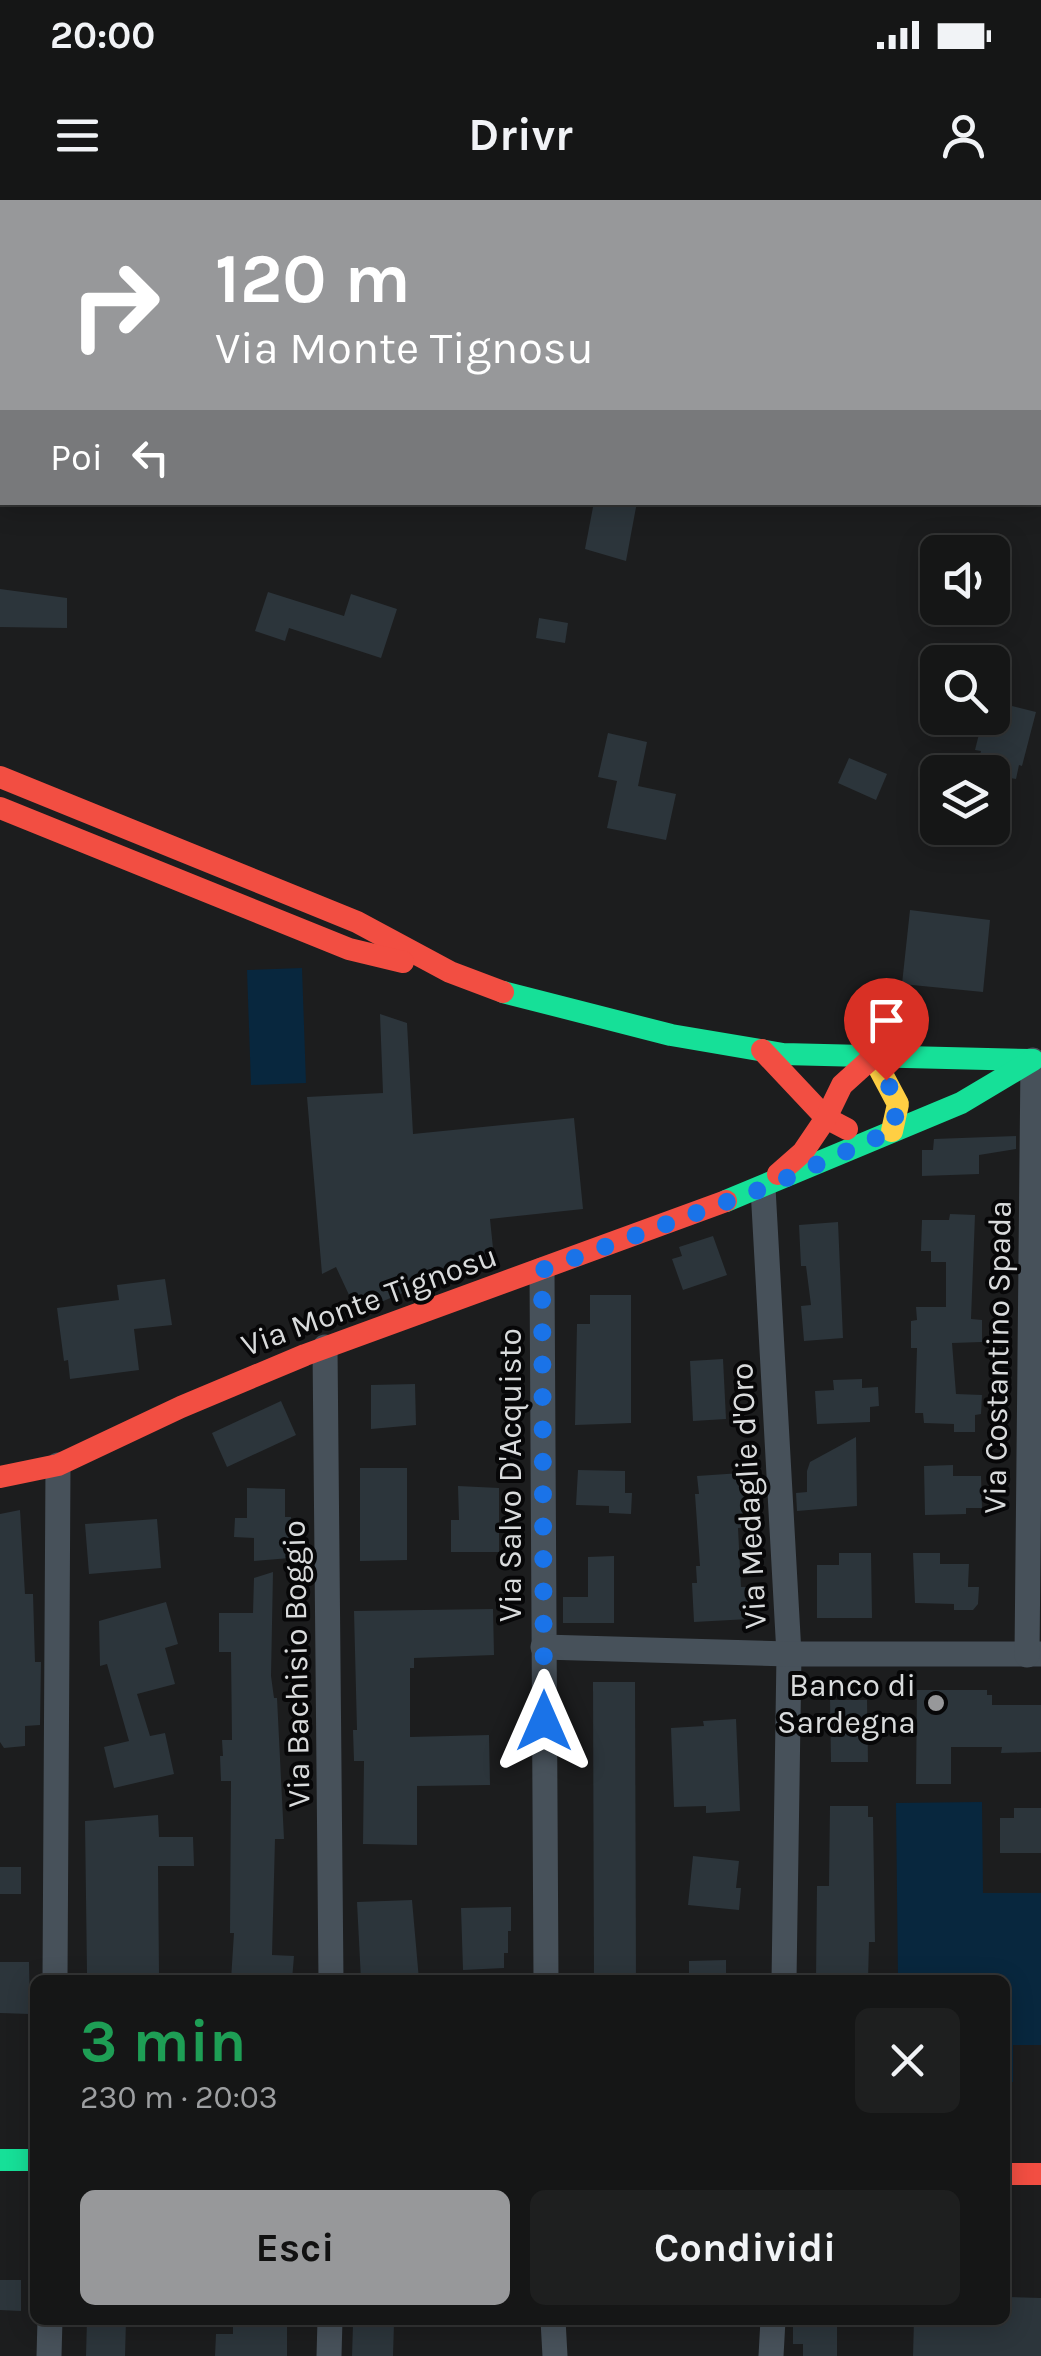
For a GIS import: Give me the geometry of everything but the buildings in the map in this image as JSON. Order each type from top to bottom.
[{"type":"main road","points":[[0,777],[357,922],[450,972],[518,998],[671,1035],[783,1054],[1037,1060]]},
{"type":"main road","points":[[0,808],[349,949],[450,972]]},
{"type":"main road","points":[[762,1050],[826,1118],[881,1136],[898,1104],[873,1058]]},
{"type":"main road","name":"Via Monte Tignosu","points":[[764,1188],[803,1152],[842,1085],[873,1058]]},
{"type":"main road","name":"Via Monte Tignosu","points":[[0,1478],[58,1464],[181,1407],[325,1348],[764,1188],[961,1103],[1037,1060]]},
{"type":"main road","points":[[0,2160],[30,2160]]},
{"type":"main road","points":[[1010,2174],[1041,2174]]},
{"type":"street","name":"Via Costantino Spada","points":[[1034,1654],[1037,1060]]},
{"type":"street","name":"Via Medaglie d'Oro","points":[[764,1188],[789,1654],[784,1975]]},
{"type":"street","name":"Via Salvo D'Acquisto","points":[[542,1270],[546,1975]]},
{"type":"street","name":"Via Bachisio Boggio","points":[[325,1348],[331,1975]]},
{"type":"street","points":[[55,1975],[58,1464]]},
{"type":"street","points":[[543,1647],[789,1654],[1034,1654]]},
{"type":"street","points":[[49,2356],[50,2325]]},
{"type":"street","points":[[329,2356],[330,2325]]},
{"type":"street","points":[[553,2325],[555,2356]]},
{"type":"street","points":[[772,2356],[773,2325]]},
{"type":"shaded area","points":[[302,968],[306,1083],[251,1085],[247,970]]},
{"type":"shaded area","points":[[982,1802],[983,1893],[1041,1893],[1041,2045],[1013,2045],[1013,2082],[1010,1975],[898,1975],[896,1803]]},
{"type":"traffic: fast","points":[[503,992],[671,1035],[783,1054],[1031,1060]]},
{"type":"traffic: fast","points":[[726,1201],[961,1103],[1033,1060]]},
{"type":"traffic: fast","points":[[0,2160],[30,2160]]},
{"type":"traffic: slow","points":[[873,1057],[898,1104],[892,1131]]},
{"type":"traffic: jam","points":[[0,777],[357,922],[450,972],[503,992]]},
{"type":"traffic: jam","points":[[0,808],[349,949],[403,962]]},
{"type":"traffic: jam","points":[[762,1050],[826,1118],[847,1129]]},
{"type":"traffic: jam","points":[[778,1174],[803,1152],[842,1085],[873,1057]]},
{"type":"traffic: jam","points":[[0,1477],[58,1465],[305,1355],[726,1201]]},
{"type":"traffic: jam","points":[[1010,2174],[1041,2174]]},
{"type":"place","name":"Banco di Sardegna","points":[[936,1703]]},
{"type":"route","points":[[544,1721],[542,1270],[764,1188],[892,1131],[898,1104],[886,1080]]}]
